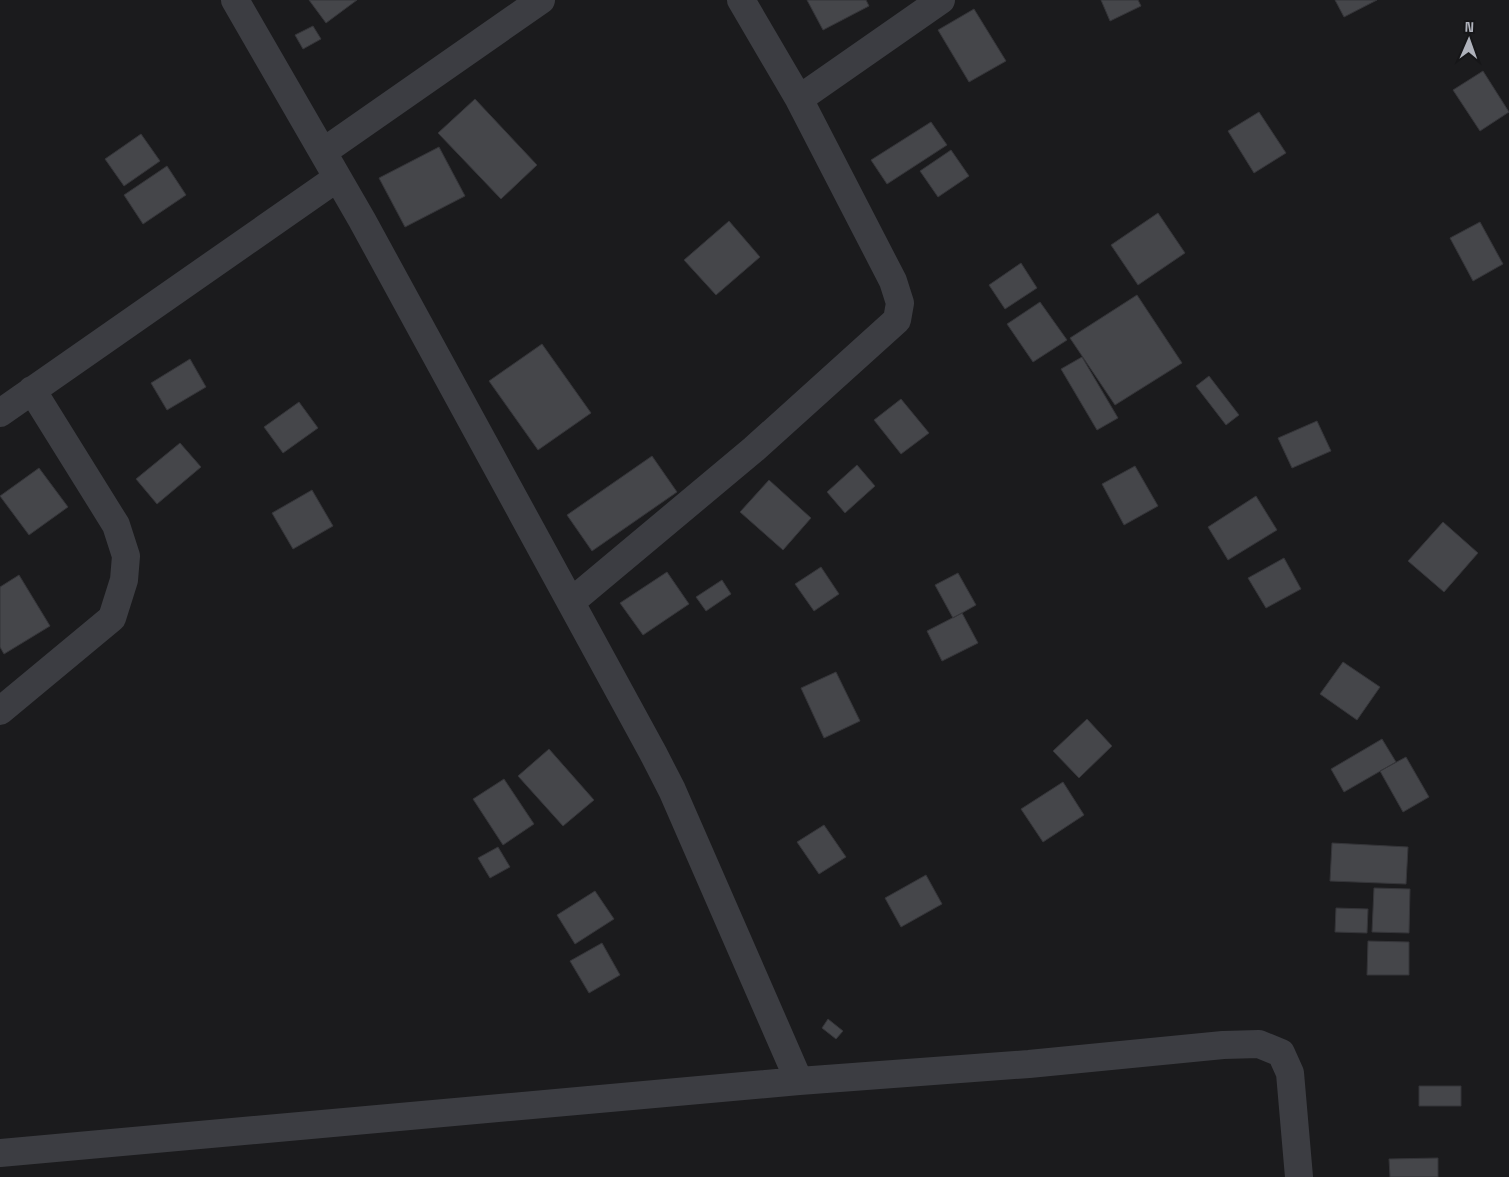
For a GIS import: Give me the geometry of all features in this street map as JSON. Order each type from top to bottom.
[{"type":"street","points":[[235,0],[362,220],[672,790],[798,1081]]},
{"type":"street","points":[[323,152],[541,0]]},
{"type":"street","points":[[571,602],[754,449],[897,320],[900,303],[893,281],[799,99],[741,0]]},
{"type":"street","points":[[799,99],[941,0]]},
{"type":"street","points":[[0,413],[337,178]]},
{"type":"street","points":[[0,711],[112,618],[124,580],[126,556],[116,525],[32,390]]},
{"type":"street","points":[[1,1152],[798,1081],[1029,1064],[1223,1045],[1259,1044],[1281,1053],[1290,1073],[1299,1177]]},
{"type":"building","points":[[309,0],[357,0],[326,23]]},
{"type":"building","points":[[807,0],[866,0],[869,6],[823,30]]},
{"type":"building","points":[[1101,0],[1138,0],[1141,6],[1110,21]]},
{"type":"building","points":[[1335,0],[1377,0],[1344,17]]},
{"type":"building","points":[[974,9],[1006,61],[969,82],[938,30]]},
{"type":"building","points":[[313,26],[321,39],[303,49],[295,35]]},
{"type":"building","points":[[1483,71],[1509,112],[1480,131],[1453,90]]},
{"type":"building","points":[[475,99],[537,165],[501,199],[438,133]]},
{"type":"building","points":[[1259,112],[1286,153],[1254,173],[1228,131]]},
{"type":"building","points":[[931,122],[947,145],[887,184],[871,160]]},
{"type":"building","points":[[141,134],[160,161],[124,186],[105,159]]},
{"type":"building","points":[[439,147],[465,196],[405,227],[379,178]]},
{"type":"building","points":[[951,150],[969,176],[938,197],[920,171]]},
{"type":"building","points":[[167,166],[186,195],[143,224],[124,195]]},
{"type":"building","points":[[1158,213],[1185,253],[1138,285],[1111,245]]},
{"type":"building","points":[[729,221],[760,257],[716,295],[684,260]]},
{"type":"building","points":[[1480,222],[1503,264],[1473,281],[1450,238]]},
{"type":"building","points":[[1021,263],[1037,288],[1005,309],[989,285]]},
{"type":"building","points":[[1137,295],[1182,363],[1115,405],[1070,338]]},
{"type":"building","points":[[1040,302],[1067,340],[1033,362],[1007,324]]},
{"type":"building","points":[[542,344],[591,413],[538,450],[489,381]]},
{"type":"building","points":[[1082,357],[1118,418],[1097,430],[1061,369]]},
{"type":"building","points":[[190,359],[206,387],[167,410],[151,383]]},
{"type":"building","points":[[1209,376],[1239,415],[1226,425],[1196,386]]},
{"type":"building","points":[[901,399],[929,433],[901,454],[874,420]]},
{"type":"building","points":[[299,402],[318,428],[283,453],[264,427]]},
{"type":"building","points":[[1317,421],[1331,451],[1292,468],[1278,438]]},
{"type":"building","points":[[180,443],[201,467],[157,504],[136,479]]},
{"type":"building","points":[[652,456],[677,492],[592,551],[567,515]]},
{"type":"building","points":[[857,465],[875,486],[845,513],[827,492]]},
{"type":"building","points":[[1135,466],[1158,506],[1124,525],[1102,484]]},
{"type":"building","points":[[39,468],[68,507],[29,535],[0,496]]},
{"type":"building","points":[[769,480],[811,518],[783,550],[740,512]]},
{"type":"building","points":[[312,490],[333,526],[293,549],[272,513]]},
{"type":"building","points":[[1256,496],[1277,530],[1228,560],[1208,527]]},
{"type":"building","points":[[1443,522],[1478,553],[1444,592],[1408,561]]},
{"type":"building","points":[[1284,558],[1301,589],[1266,608],[1248,578]]},
{"type":"building","points":[[821,567],[839,594],[814,611],[795,584]]},
{"type":"building","points":[[667,572],[689,604],[643,635],[620,603]]},
{"type":"building","points":[[958,573],[976,605],[953,618],[935,585]]},
{"type":"building","points":[[19,575],[50,626],[4,654],[0,647],[0,587]]},
{"type":"building","points":[[722,580],[731,594],[706,611],[696,597]]},
{"type":"building","points":[[962,613],[978,643],[942,661],[927,631]]},
{"type":"building","points":[[1343,662],[1380,687],[1357,720],[1320,694]]},
{"type":"building","points":[[836,672],[860,721],[824,738],[801,688]]},
{"type":"building","points":[[1087,719],[1112,746],[1079,778],[1053,751]]},
{"type":"building","points":[[1382,739],[1396,762],[1344,792],[1331,769]]},
{"type":"building","points":[[549,749],[594,800],[563,826],[518,776]]},
{"type":"building","points":[[1406,757],[1429,797],[1403,812],[1380,771]]},
{"type":"building","points":[[504,779],[534,824],[503,845],[473,799]]},
{"type":"building","points":[[1063,782],[1084,815],[1043,842],[1021,809]]},
{"type":"building","points":[[824,825],[846,857],[819,874],[797,842]]},
{"type":"building","points":[[1332,843],[1408,847],[1406,884],[1330,881]]},
{"type":"building","points":[[498,847],[510,867],[490,878],[478,858]]},
{"type":"building","points":[[926,875],[942,904],[901,927],[885,898]]},
{"type":"building","points":[[1374,888],[1410,889],[1409,933],[1372,932]]},
{"type":"building","points":[[595,891],[614,919],[575,944],[557,915]]},
{"type":"building","points":[[1336,908],[1368,909],[1367,933],[1335,932]]},
{"type":"building","points":[[1368,941],[1409,942],[1409,975],[1367,975]]},
{"type":"building","points":[[602,943],[620,975],[589,993],[570,961]]},
{"type":"building","points":[[828,1019],[843,1031],[836,1039],[822,1028]]},
{"type":"building","points":[[1419,1086],[1461,1086],[1461,1106],[1419,1106]]},
{"type":"building","points":[[1438,1158],[1438,1177],[1390,1177],[1389,1159]]}]
